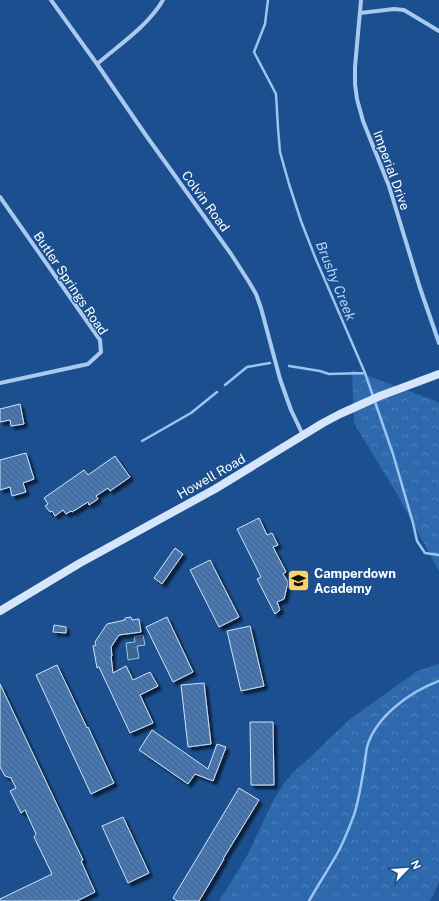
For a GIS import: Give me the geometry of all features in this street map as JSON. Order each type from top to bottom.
[{"type":"main road","name":"Howell Road","points":[[0,611],[80,563],[215,488],[323,423],[395,390],[439,374]]},
{"type":"street","name":"Colvin Road","points":[[51,0],[250,282],[261,308],[280,379],[291,410],[303,435]]},
{"type":"street","points":[[97,64],[147,22],[163,0]]},
{"type":"street","name":"Imperial Drive","points":[[361,0],[355,67],[357,99],[363,121],[389,186],[420,288],[439,342]]},
{"type":"street","points":[[360,13],[394,9],[404,10],[439,31]]},
{"type":"street","name":"Butler Springs Road","points":[[0,197],[100,340],[101,352],[88,364],[0,383]]},
{"type":"green space","points":[[352,370],[439,403],[439,571],[398,496],[354,423]]},
{"type":"green space","points":[[439,664],[439,882],[430,901],[219,901],[245,859],[277,795],[294,772],[349,720],[417,671]]},
{"type":"water","points":[[143,635],[145,645],[137,646],[139,658],[128,660],[126,643],[135,642],[134,637]]},
{"type":"building","points":[[20,404],[24,424],[11,426],[10,420],[0,422],[0,409]]},
{"type":"building","points":[[26,453],[34,479],[23,483],[26,492],[12,496],[10,487],[0,490],[0,460]]},
{"type":"building","points":[[115,456],[130,477],[110,491],[108,488],[96,496],[98,499],[89,505],[88,502],[72,512],[71,511],[66,514],[63,510],[55,516],[52,511],[50,512],[45,506],[48,504],[44,498],[84,470],[88,475]]},
{"type":"building","points":[[259,518],[267,535],[272,533],[278,545],[273,547],[286,572],[283,574],[288,582],[284,599],[277,602],[280,610],[275,614],[257,579],[261,577],[237,529]]},
{"type":"building","points":[[175,548],[183,554],[162,584],[154,578]]},
{"type":"building","points":[[210,560],[239,617],[219,627],[190,570]]},
{"type":"building","points":[[131,617],[132,620],[139,619],[141,632],[119,635],[111,647],[113,673],[126,666],[133,680],[150,672],[158,686],[140,695],[153,723],[130,733],[99,667],[97,668],[93,646],[96,645],[95,642],[107,624]]},
{"type":"building","points":[[167,617],[193,672],[173,682],[146,627]]},
{"type":"building","points":[[54,625],[66,627],[66,633],[53,632]]},
{"type":"building","points":[[250,626],[264,686],[241,691],[227,631]]},
{"type":"building","points":[[57,665],[114,783],[91,794],[36,675]]},
{"type":"building","points":[[204,683],[211,744],[188,747],[181,685]]},
{"type":"building","points":[[0,684],[83,860],[81,861],[95,892],[77,901],[0,901],[0,899],[52,874],[34,837],[36,834],[25,810],[21,813],[10,791],[16,788],[11,778],[5,776],[0,767]]},
{"type":"building","points":[[250,722],[273,722],[274,785],[251,785]]},
{"type":"building","points":[[152,730],[208,769],[217,744],[226,747],[213,781],[195,774],[188,784],[139,750]]},
{"type":"building","points":[[239,788],[259,800],[199,901],[177,901],[173,898]]},
{"type":"building","points":[[123,817],[149,873],[128,883],[102,826]]},
{"type":"waterway","name":"Brushy Creek","points":[[268,0],[265,24],[254,52],[276,94],[280,152],[289,184],[315,257],[365,373],[393,454],[417,541],[425,553],[439,555]]},
{"type":"waterway","points":[[225,385],[247,367],[270,363]]},
{"type":"waterway","points":[[289,366],[329,374],[365,373]]},
{"type":"waterway","points":[[142,441],[191,413],[217,392]]},
{"type":"waterway","points":[[309,901],[340,849],[354,815],[360,792],[367,747],[371,736],[386,715],[396,706],[417,692],[439,681]]},
{"type":"place","name":"Camperdown Academy","points":[[299,580]]}]
